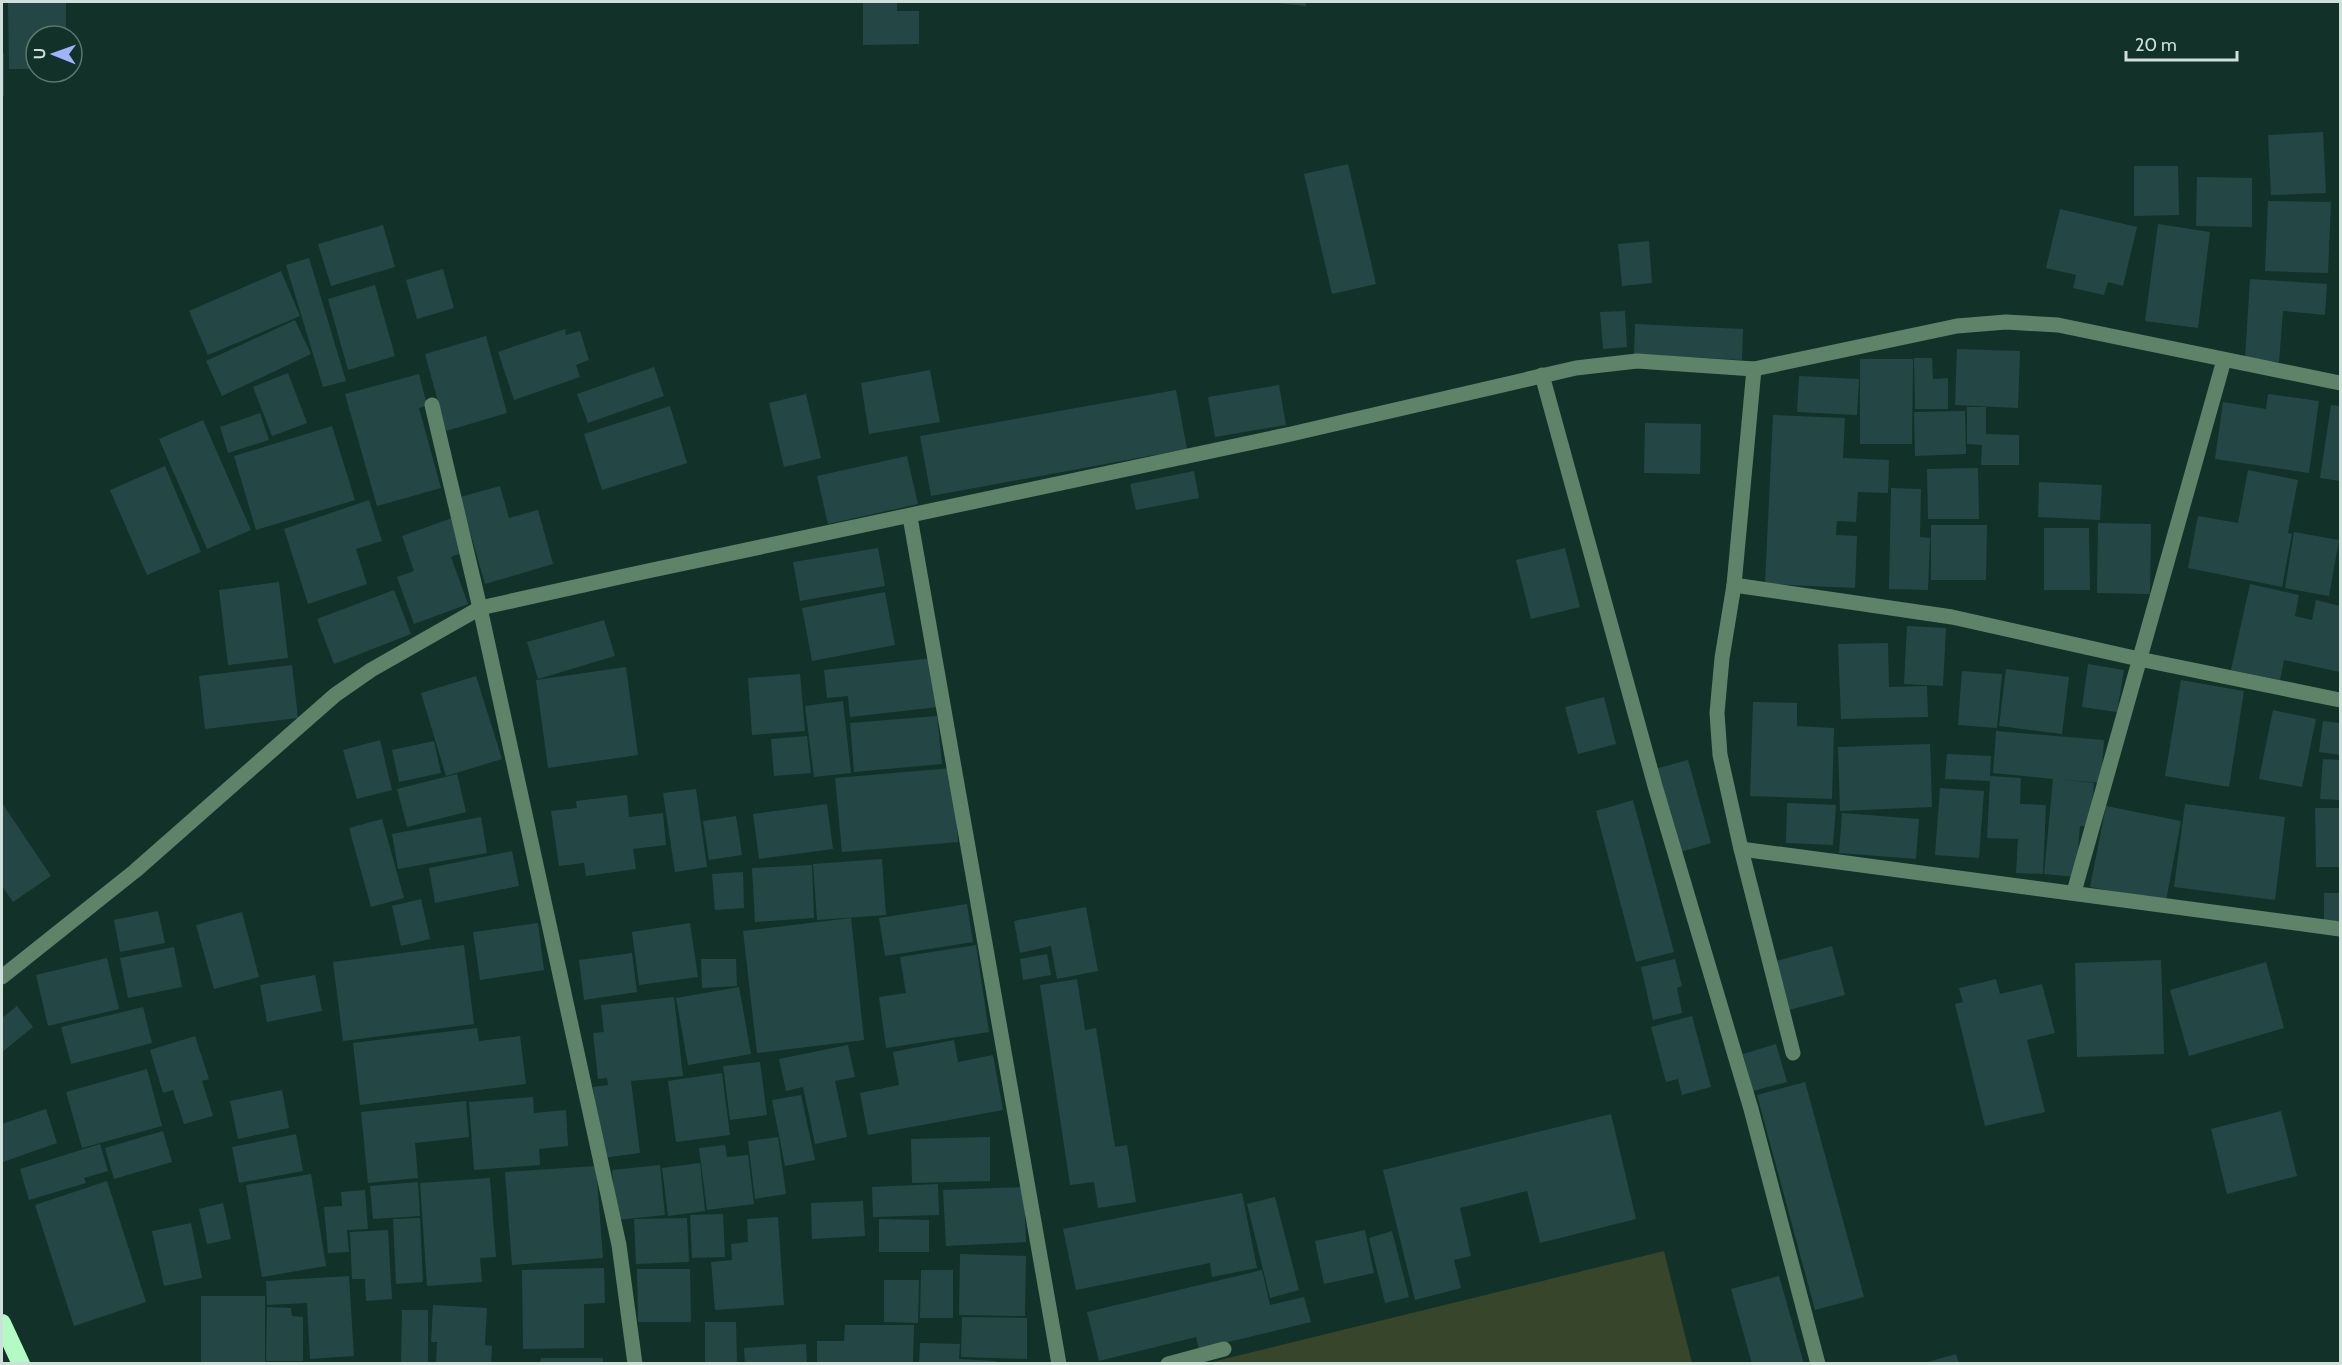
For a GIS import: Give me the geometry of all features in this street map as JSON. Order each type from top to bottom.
[{"type":"highway","points":[[2,1323],[21,1364]]},
{"type":"street","points":[[2,977],[135,871],[334,695],[371,670],[480,609],[628,575],[910,517],[1290,434],[1542,375],[1637,361],[1755,369],[1958,326],[2006,322],[2058,325],[2340,383]]},
{"type":"street","points":[[2074,892],[2224,360]]},
{"type":"street","points":[[1755,369],[1734,585],[1722,658],[1717,713],[1720,755],[1741,849],[1793,1053]]},
{"type":"street","points":[[1542,375],[1655,786],[1751,1109],[1818,1364]]},
{"type":"street","points":[[432,405],[480,609],[619,1245],[635,1364]]},
{"type":"street","points":[[910,517],[1059,1364]]},
{"type":"street","points":[[1734,585],[1952,617],[2139,659],[2340,700]]},
{"type":"street","points":[[1741,849],[2340,929]]},
{"type":"street","points":[[1168,1364],[1224,1349]]},
{"type":"green space","points":[[1664,1251],[1692,1363],[1208,1363]]},
{"type":"building","points":[[8,2],[66,2],[66,24],[24,24],[24,69],[9,69]]},
{"type":"building","points":[[863,2],[897,2],[897,11],[919,11],[919,44],[863,45]]},
{"type":"building","points":[[1306,2],[1306,6],[1278,3]]},
{"type":"building","points":[[2,53],[4,53],[4,96],[2,96]]},
{"type":"building","points":[[2323,132],[2326,193],[2271,195],[2268,135]]},
{"type":"building","points":[[1348,164],[1376,284],[1332,294],[1304,174]]},
{"type":"building","points":[[2134,166],[2178,166],[2179,215],[2134,216]]},
{"type":"building","points":[[2197,177],[2252,178],[2252,227],[2196,226]]},
{"type":"building","points":[[2268,201],[2331,202],[2328,273],[2265,271]]},
{"type":"building","points":[[2060,209],[2137,227],[2123,286],[2108,282],[2104,295],[2073,288],[2076,275],[2046,268]]},
{"type":"building","points":[[2158,224],[2210,232],[2198,328],[2145,321]]},
{"type":"building","points":[[383,225],[395,267],[331,286],[318,244]]},
{"type":"building","points":[[1649,241],[1652,283],[1622,286],[1618,244]]},
{"type":"building","points":[[309,258],[346,381],[323,387],[286,265]]},
{"type":"building","points":[[443,269],[454,308],[417,319],[406,280]]},
{"type":"building","points":[[281,271],[300,316],[208,355],[189,311]]},
{"type":"building","points":[[2250,279],[2327,284],[2325,315],[2283,311],[2279,362],[2245,359]]},
{"type":"building","points":[[375,285],[395,356],[348,370],[328,299]]},
{"type":"building","points":[[1625,311],[1627,347],[1603,349],[1600,312]]},
{"type":"building","points":[[295,320],[311,354],[222,396],[206,361]]},
{"type":"building","points":[[1635,324],[1743,329],[1742,360],[1634,354]]},
{"type":"building","points":[[565,329],[566,335],[580,331],[589,360],[576,365],[580,377],[514,400],[498,352]]},
{"type":"building","points":[[486,336],[507,413],[446,431],[425,354]]},
{"type":"building","points":[[1957,349],[2020,351],[2018,408],[1955,405]]},
{"type":"building","points":[[1914,358],[1932,358],[1933,379],[1948,378],[1948,409],[1915,409]]},
{"type":"building","points":[[1860,359],[1913,359],[1912,444],[1860,444]]},
{"type":"building","points":[[654,367],[664,396],[588,423],[577,394]]},
{"type":"building","points":[[930,370],[940,422],[869,434],[861,383]]},
{"type":"building","points":[[288,373],[307,423],[272,436],[253,387]]},
{"type":"building","points":[[419,374],[427,405],[419,408],[441,488],[377,506],[345,394]]},
{"type":"building","points":[[1799,376],[1859,379],[1857,415],[1797,412]]},
{"type":"building","points":[[1279,385],[1286,425],[1215,437],[1208,397]]},
{"type":"building","points":[[1176,390],[1187,449],[931,496],[920,436]]},
{"type":"building","points":[[806,394],[821,458],[784,467],[769,403]]},
{"type":"building","points":[[2268,394],[2319,401],[2309,473],[2215,459],[2223,402],[2266,409]]},
{"type":"building","points":[[2331,405],[2340,406],[2340,481],[2320,478]]},
{"type":"building","points":[[670,406],[687,463],[602,490],[584,434]]},
{"type":"building","points":[[1967,407],[1986,407],[1986,434],[2019,435],[2019,465],[1981,465],[1982,445],[1967,444]]},
{"type":"building","points":[[1965,411],[1966,454],[1915,456],[1914,412]]},
{"type":"building","points":[[260,413],[269,440],[228,453],[220,427]]},
{"type":"building","points":[[1773,415],[1845,418],[1843,458],[1889,460],[1888,493],[1858,492],[1856,522],[1837,521],[1836,535],[1857,536],[1855,588],[1765,584]]},
{"type":"building","points":[[203,420],[251,530],[207,549],[159,439]]},
{"type":"building","points":[[1645,423],[1701,424],[1700,474],[1644,473]]},
{"type":"building","points":[[332,426],[355,500],[256,530],[234,456]]},
{"type":"building","points":[[907,456],[918,504],[828,524],[817,476]]},
{"type":"building","points":[[165,466],[201,552],[147,575],[110,490]]},
{"type":"building","points":[[1978,468],[1979,519],[1928,519],[1927,469]]},
{"type":"building","points":[[2248,470],[2298,480],[2288,533],[2292,534],[2282,587],[2188,568],[2198,516],[2238,523]]},
{"type":"building","points":[[1194,471],[1199,498],[1136,510],[1130,484]]},
{"type":"building","points":[[2039,482],[2102,485],[2100,520],[2038,517]]},
{"type":"building","points":[[500,486],[509,518],[538,510],[553,564],[485,584],[460,497]]},
{"type":"building","points":[[1891,488],[1921,489],[1920,537],[1930,538],[1928,590],[1889,589]]},
{"type":"building","points":[[369,500],[382,541],[356,549],[367,584],[308,604],[284,529]]},
{"type":"building","points":[[452,518],[464,552],[451,557],[468,604],[414,624],[397,577],[414,571],[402,536]]},
{"type":"building","points":[[2098,523],[2151,524],[2150,594],[2097,593]]},
{"type":"building","points":[[1931,525],[1987,525],[1986,580],[1931,580]]},
{"type":"building","points":[[2044,528],[2089,528],[2090,590],[2044,590]]},
{"type":"building","points":[[2294,532],[2339,540],[2329,596],[2285,588]]},
{"type":"building","points":[[878,548],[885,586],[800,601],[793,562]]},
{"type":"building","points":[[1565,548],[1580,607],[1531,619],[1516,560]]},
{"type":"building","points":[[279,582],[288,658],[228,665],[219,590]]},
{"type":"building","points":[[2250,584],[2299,595],[2295,616],[2312,620],[2316,600],[2340,606],[2340,672],[2284,660],[2280,680],[2231,670]]},
{"type":"building","points":[[394,590],[411,634],[334,664],[317,619]]},
{"type":"building","points":[[885,592],[895,645],[812,661],[802,608]]},
{"type":"building","points":[[604,620],[615,656],[538,679],[527,642]]},
{"type":"building","points":[[1907,626],[1946,628],[1943,686],[1904,684]]},
{"type":"building","points":[[1888,643],[1889,687],[1927,686],[1928,717],[1841,719],[1838,644]]},
{"type":"building","points":[[933,658],[938,707],[850,717],[848,696],[827,698],[824,670]]},
{"type":"building","points":[[2088,664],[2124,670],[2117,712],[2082,707]]},
{"type":"building","points":[[292,665],[298,718],[205,729],[199,676]]},
{"type":"building","points":[[626,667],[638,755],[548,768],[536,680]]},
{"type":"building","points":[[2006,669],[2069,677],[2062,734],[1999,726]]},
{"type":"building","points":[[1962,671],[2002,674],[1997,728],[1958,725]]},
{"type":"building","points":[[800,674],[805,731],[752,735],[748,678]]},
{"type":"building","points":[[476,676],[502,759],[446,776],[421,693]]},
{"type":"building","points":[[2181,680],[2244,691],[2229,787],[2165,776]]},
{"type":"building","points":[[1604,697],[1616,744],[1578,754],[1565,707]]},
{"type":"building","points":[[843,701],[851,773],[814,777],[805,706]]},
{"type":"building","points":[[1753,702],[1797,703],[1797,726],[1834,728],[1832,799],[1750,796]]},
{"type":"building","points":[[2273,710],[2316,719],[2302,787],[2259,779]]},
{"type":"building","points":[[937,716],[942,764],[854,772],[850,723]]},
{"type":"building","points":[[2323,721],[2340,723],[2340,755],[2319,752]]},
{"type":"building","points":[[1996,731],[2104,740],[2101,783],[2057,779],[2094,783],[2090,827],[2080,826],[2076,877],[2044,874],[2053,779],[1993,773]]},
{"type":"building","points":[[807,736],[811,773],[774,776],[771,739]]},
{"type":"building","points":[[380,740],[392,790],[357,799],[343,750]]},
{"type":"building","points":[[434,741],[441,773],[399,782],[392,750]]},
{"type":"building","points":[[1930,744],[1932,807],[1840,811],[1838,747]]},
{"type":"building","points":[[1947,754],[1991,756],[1990,776],[2021,778],[2020,804],[2046,805],[2043,874],[2016,873],[2018,839],[1987,838],[1990,781],[1945,779]]},
{"type":"building","points":[[2323,759],[2340,760],[2340,800],[2320,799]]},
{"type":"building","points":[[1688,760],[1711,843],[1677,853],[1655,769]]},
{"type":"building","points":[[952,768],[958,842],[842,852],[835,778]]},
{"type":"building","points":[[457,774],[466,812],[407,827],[397,789]]},
{"type":"building","points":[[1940,788],[1984,791],[1979,858],[1935,855]]},
{"type":"building","points":[[696,789],[707,867],[675,872],[663,793]]},
{"type":"building","points":[[627,795],[629,817],[663,813],[666,845],[633,849],[636,869],[586,876],[584,863],[559,866],[551,811],[577,808],[576,801]]},
{"type":"building","points":[[1633,800],[1674,952],[1636,962],[1596,811]]},
{"type":"building","points":[[2,803],[51,876],[13,902],[2,886]]},
{"type":"building","points":[[1787,803],[1836,805],[1833,845],[1786,843]]},
{"type":"building","points":[[827,804],[833,849],[759,859],[753,814]]},
{"type":"building","points":[[2185,804],[2285,817],[2275,900],[2174,887]]},
{"type":"building","points":[[2106,806],[2181,821],[2166,901],[2090,887]]},
{"type":"building","points":[[2315,808],[2340,808],[2340,867],[2316,867]]},
{"type":"building","points":[[1842,813],[1919,819],[1916,859],[1839,853]]},
{"type":"building","points":[[736,816],[742,855],[709,860],[703,821]]},
{"type":"building","points":[[481,817],[487,853],[398,869],[392,834]]},
{"type":"building","points":[[382,819],[404,898],[371,907],[349,828]]},
{"type":"building","points":[[512,851],[519,886],[435,903],[429,868]]},
{"type":"building","points":[[882,859],[886,915],[817,920],[813,864]]},
{"type":"building","points":[[812,865],[814,918],[755,922],[752,868]]},
{"type":"building","points":[[743,872],[744,908],[715,910],[712,874]]},
{"type":"building","points":[[2324,893],[2340,893],[2340,922],[2324,922]]},
{"type":"building","points":[[421,899],[430,939],[401,946],[392,906]]},
{"type":"building","points":[[967,904],[973,942],[885,956],[879,918]]},
{"type":"building","points":[[1086,907],[1098,971],[1057,979],[1051,946],[1020,953],[1014,921]]},
{"type":"building","points":[[158,911],[165,943],[120,952],[114,920]]},
{"type":"building","points":[[242,912],[259,977],[214,989],[196,925]]},
{"type":"building","points":[[851,918],[864,1040],[757,1053],[743,931]]},
{"type":"building","points":[[538,923],[544,970],[480,980],[473,932]]},
{"type":"building","points":[[690,923],[698,977],[639,985],[632,932]]},
{"type":"building","points":[[464,945],[474,1024],[343,1041],[333,962]]},
{"type":"building","points":[[976,945],[989,1032],[886,1048],[879,997],[906,993],[900,957]]},
{"type":"building","points":[[1832,946],[1845,995],[1789,1010],[1776,961]]},
{"type":"building","points":[[174,947],[182,987],[128,998],[120,958]]},
{"type":"building","points":[[632,953],[637,992],[584,1000],[579,960]]},
{"type":"building","points":[[1047,954],[1051,975],[1023,980],[1020,959]]},
{"type":"building","points":[[107,958],[119,1009],[48,1026],[36,975]]},
{"type":"building","points":[[701,959],[736,959],[737,986],[702,988]]},
{"type":"building","points":[[1675,959],[1682,986],[1677,988],[1682,1013],[1653,1020],[1641,967]]},
{"type":"building","points":[[2161,960],[2164,1054],[2077,1057],[2075,963]]},
{"type":"building","points":[[2266,962],[2284,1028],[2189,1056],[2170,990]]},
{"type":"building","points":[[315,975],[322,1011],[267,1022],[260,985]]},
{"type":"building","points":[[1077,979],[1085,1030],[1096,1028],[1115,1147],[1127,1145],[1136,1202],[1098,1208],[1094,1182],[1070,1185],[1040,985]]},
{"type":"building","points":[[1996,979],[2000,994],[2042,984],[2055,1033],[2027,1040],[2045,1112],[1985,1126],[1955,1004],[1963,1002],[1959,988]]},
{"type":"building","points":[[739,987],[751,1054],[688,1065],[676,998]]},
{"type":"building","points":[[674,997],[683,1076],[631,1081],[640,1153],[602,1158],[593,1087],[608,1085],[607,1078],[598,1079],[593,1033],[604,1032],[601,1005]]},
{"type":"building","points":[[17,1006],[33,1027],[2,1052],[2,1018]]},
{"type":"building","points":[[143,1007],[152,1043],[71,1064],[61,1027]]},
{"type":"building","points":[[1692,1016],[1711,1087],[1682,1095],[1678,1079],[1666,1082],[1651,1027]]},
{"type":"building","points":[[477,1028],[479,1041],[520,1036],[526,1084],[360,1105],[353,1043]]},
{"type":"building","points":[[195,1036],[209,1079],[202,1081],[213,1116],[184,1124],[173,1090],[163,1093],[150,1050]]},
{"type":"building","points":[[954,1040],[958,1062],[993,1055],[1003,1110],[868,1135],[860,1093],[899,1085],[893,1052]]},
{"type":"building","points":[[1776,1044],[1787,1082],[1753,1091],[1743,1054]]},
{"type":"building","points":[[848,1045],[855,1077],[835,1081],[847,1137],[815,1144],[803,1087],[786,1091],[779,1059]]},
{"type":"building","points":[[760,1062],[767,1115],[730,1120],[723,1066]]},
{"type":"building","points":[[147,1069],[162,1126],[82,1148],[66,1092]]},
{"type":"building","points":[[722,1073],[730,1135],[676,1142],[668,1081]]},
{"type":"building","points":[[1805,1082],[1864,1297],[1815,1310],[1757,1095]]},
{"type":"building","points":[[282,1090],[289,1128],[238,1139],[230,1101]]},
{"type":"building","points":[[801,1095],[815,1160],[785,1166],[772,1100]]},
{"type":"building","points":[[533,1097],[534,1113],[566,1110],[568,1146],[539,1149],[540,1165],[474,1170],[469,1102]]},
{"type":"building","points":[[466,1101],[469,1137],[415,1143],[418,1178],[368,1183],[361,1112]]},
{"type":"building","points":[[46,1109],[57,1143],[3,1162],[2,1124]]},
{"type":"building","points":[[2281,1111],[2297,1176],[2227,1194],[2211,1129]]},
{"type":"building","points":[[1611,1114],[1636,1219],[1540,1243],[1527,1191],[1460,1208],[1471,1256],[1454,1260],[1461,1288],[1415,1300],[1383,1170]]},
{"type":"building","points":[[163,1131],[172,1162],[114,1179],[105,1148]]},
{"type":"building","points":[[296,1134],[303,1171],[239,1183],[232,1147]]},
{"type":"building","points":[[778,1137],[786,1194],[755,1199],[748,1141]]},
{"type":"building","points":[[990,1137],[990,1181],[912,1183],[911,1139]]},
{"type":"building","points":[[100,1144],[108,1171],[84,1178],[86,1183],[29,1200],[20,1169]]},
{"type":"building","points":[[725,1145],[727,1157],[748,1155],[754,1204],[707,1210],[699,1148]]},
{"type":"building","points":[[700,1163],[705,1211],[668,1216],[662,1168]]},
{"type":"building","points":[[660,1165],[665,1215],[617,1220],[612,1170]]},
{"type":"building","points":[[596,1166],[603,1258],[512,1265],[505,1172]]},
{"type":"building","points":[[311,1174],[326,1266],[262,1277],[246,1185]]},
{"type":"building","points":[[490,1178],[496,1257],[480,1258],[482,1282],[427,1286],[420,1183]]},
{"type":"building","points":[[107,1181],[146,1302],[74,1326],[35,1205]]},
{"type":"building","points":[[418,1182],[420,1216],[373,1219],[370,1186]]},
{"type":"building","points":[[938,1184],[939,1215],[873,1217],[872,1187]]},
{"type":"building","points":[[1024,1187],[1026,1242],[946,1246],[943,1190]]},
{"type":"building","points":[[365,1190],[368,1229],[347,1230],[349,1252],[328,1253],[324,1207],[342,1206],[341,1192]]},
{"type":"building","points":[[1242,1193],[1257,1268],[1212,1277],[1210,1263],[1076,1290],[1063,1229]]},
{"type":"building","points":[[1275,1197],[1299,1290],[1270,1298],[1247,1204]]},
{"type":"building","points":[[863,1201],[865,1236],[812,1239],[811,1203]]},
{"type":"building","points":[[223,1203],[231,1239],[207,1244],[199,1209]]},
{"type":"building","points":[[723,1214],[725,1257],[692,1258],[690,1215]]},
{"type":"building","points":[[778,1217],[784,1305],[715,1310],[711,1262],[732,1260],[731,1244],[748,1242],[747,1219]]},
{"type":"building","points":[[420,1218],[423,1282],[396,1284],[393,1219]]},
{"type":"building","points":[[687,1218],[689,1262],[636,1264],[634,1219]]},
{"type":"building","points":[[879,1219],[929,1220],[929,1252],[879,1252]]},
{"type":"building","points":[[191,1223],[202,1278],[164,1286],[152,1231]]},
{"type":"building","points":[[388,1230],[392,1299],[366,1301],[365,1279],[352,1279],[350,1232]]},
{"type":"building","points":[[1365,1230],[1374,1273],[1324,1284],[1315,1241]]},
{"type":"building","points":[[1392,1231],[1409,1297],[1385,1303],[1369,1238]]},
{"type":"building","points":[[960,1254],[1026,1256],[1025,1316],[959,1315]]},
{"type":"building","points":[[604,1268],[605,1303],[584,1304],[584,1348],[523,1349],[522,1270]]},
{"type":"building","points":[[637,1269],[690,1269],[691,1322],[638,1322]]},
{"type":"building","points":[[921,1270],[953,1270],[953,1318],[920,1318]]},
{"type":"building","points":[[1262,1270],[1270,1305],[1304,1297],[1311,1322],[1199,1349],[1196,1337],[1099,1361],[1087,1312]]},
{"type":"building","points":[[349,1276],[354,1356],[310,1359],[307,1303],[267,1305],[266,1281]]},
{"type":"building","points":[[1779,1276],[1804,1364],[1752,1364],[1731,1289]]},
{"type":"building","points":[[884,1280],[919,1280],[918,1323],[884,1322]]},
{"type":"building","points":[[201,1296],[265,1296],[265,1364],[201,1364]]},
{"type":"building","points":[[433,1305],[487,1308],[485,1345],[492,1346],[491,1364],[436,1364],[437,1342],[431,1342]]},
{"type":"building","points":[[267,1307],[291,1308],[292,1316],[303,1317],[303,1361],[266,1361]]},
{"type":"building","points":[[402,1310],[428,1310],[428,1364],[401,1364]]},
{"type":"building","points":[[962,1317],[1027,1318],[1027,1359],[961,1357]]},
{"type":"building","points":[[705,1322],[736,1322],[737,1363],[705,1364]]},
{"type":"building","points":[[845,1325],[914,1325],[913,1364],[817,1364],[817,1341],[844,1341]]},
{"type":"building","points":[[920,1343],[960,1344],[959,1359],[996,1361],[996,1364],[919,1364]]},
{"type":"building","points":[[806,1344],[807,1364],[745,1364],[744,1348]]},
{"type":"building","points":[[1956,1354],[1959,1364],[1924,1364],[1924,1363]]},
{"type":"building","points":[[541,1358],[603,1358],[603,1364],[540,1364]]}]
